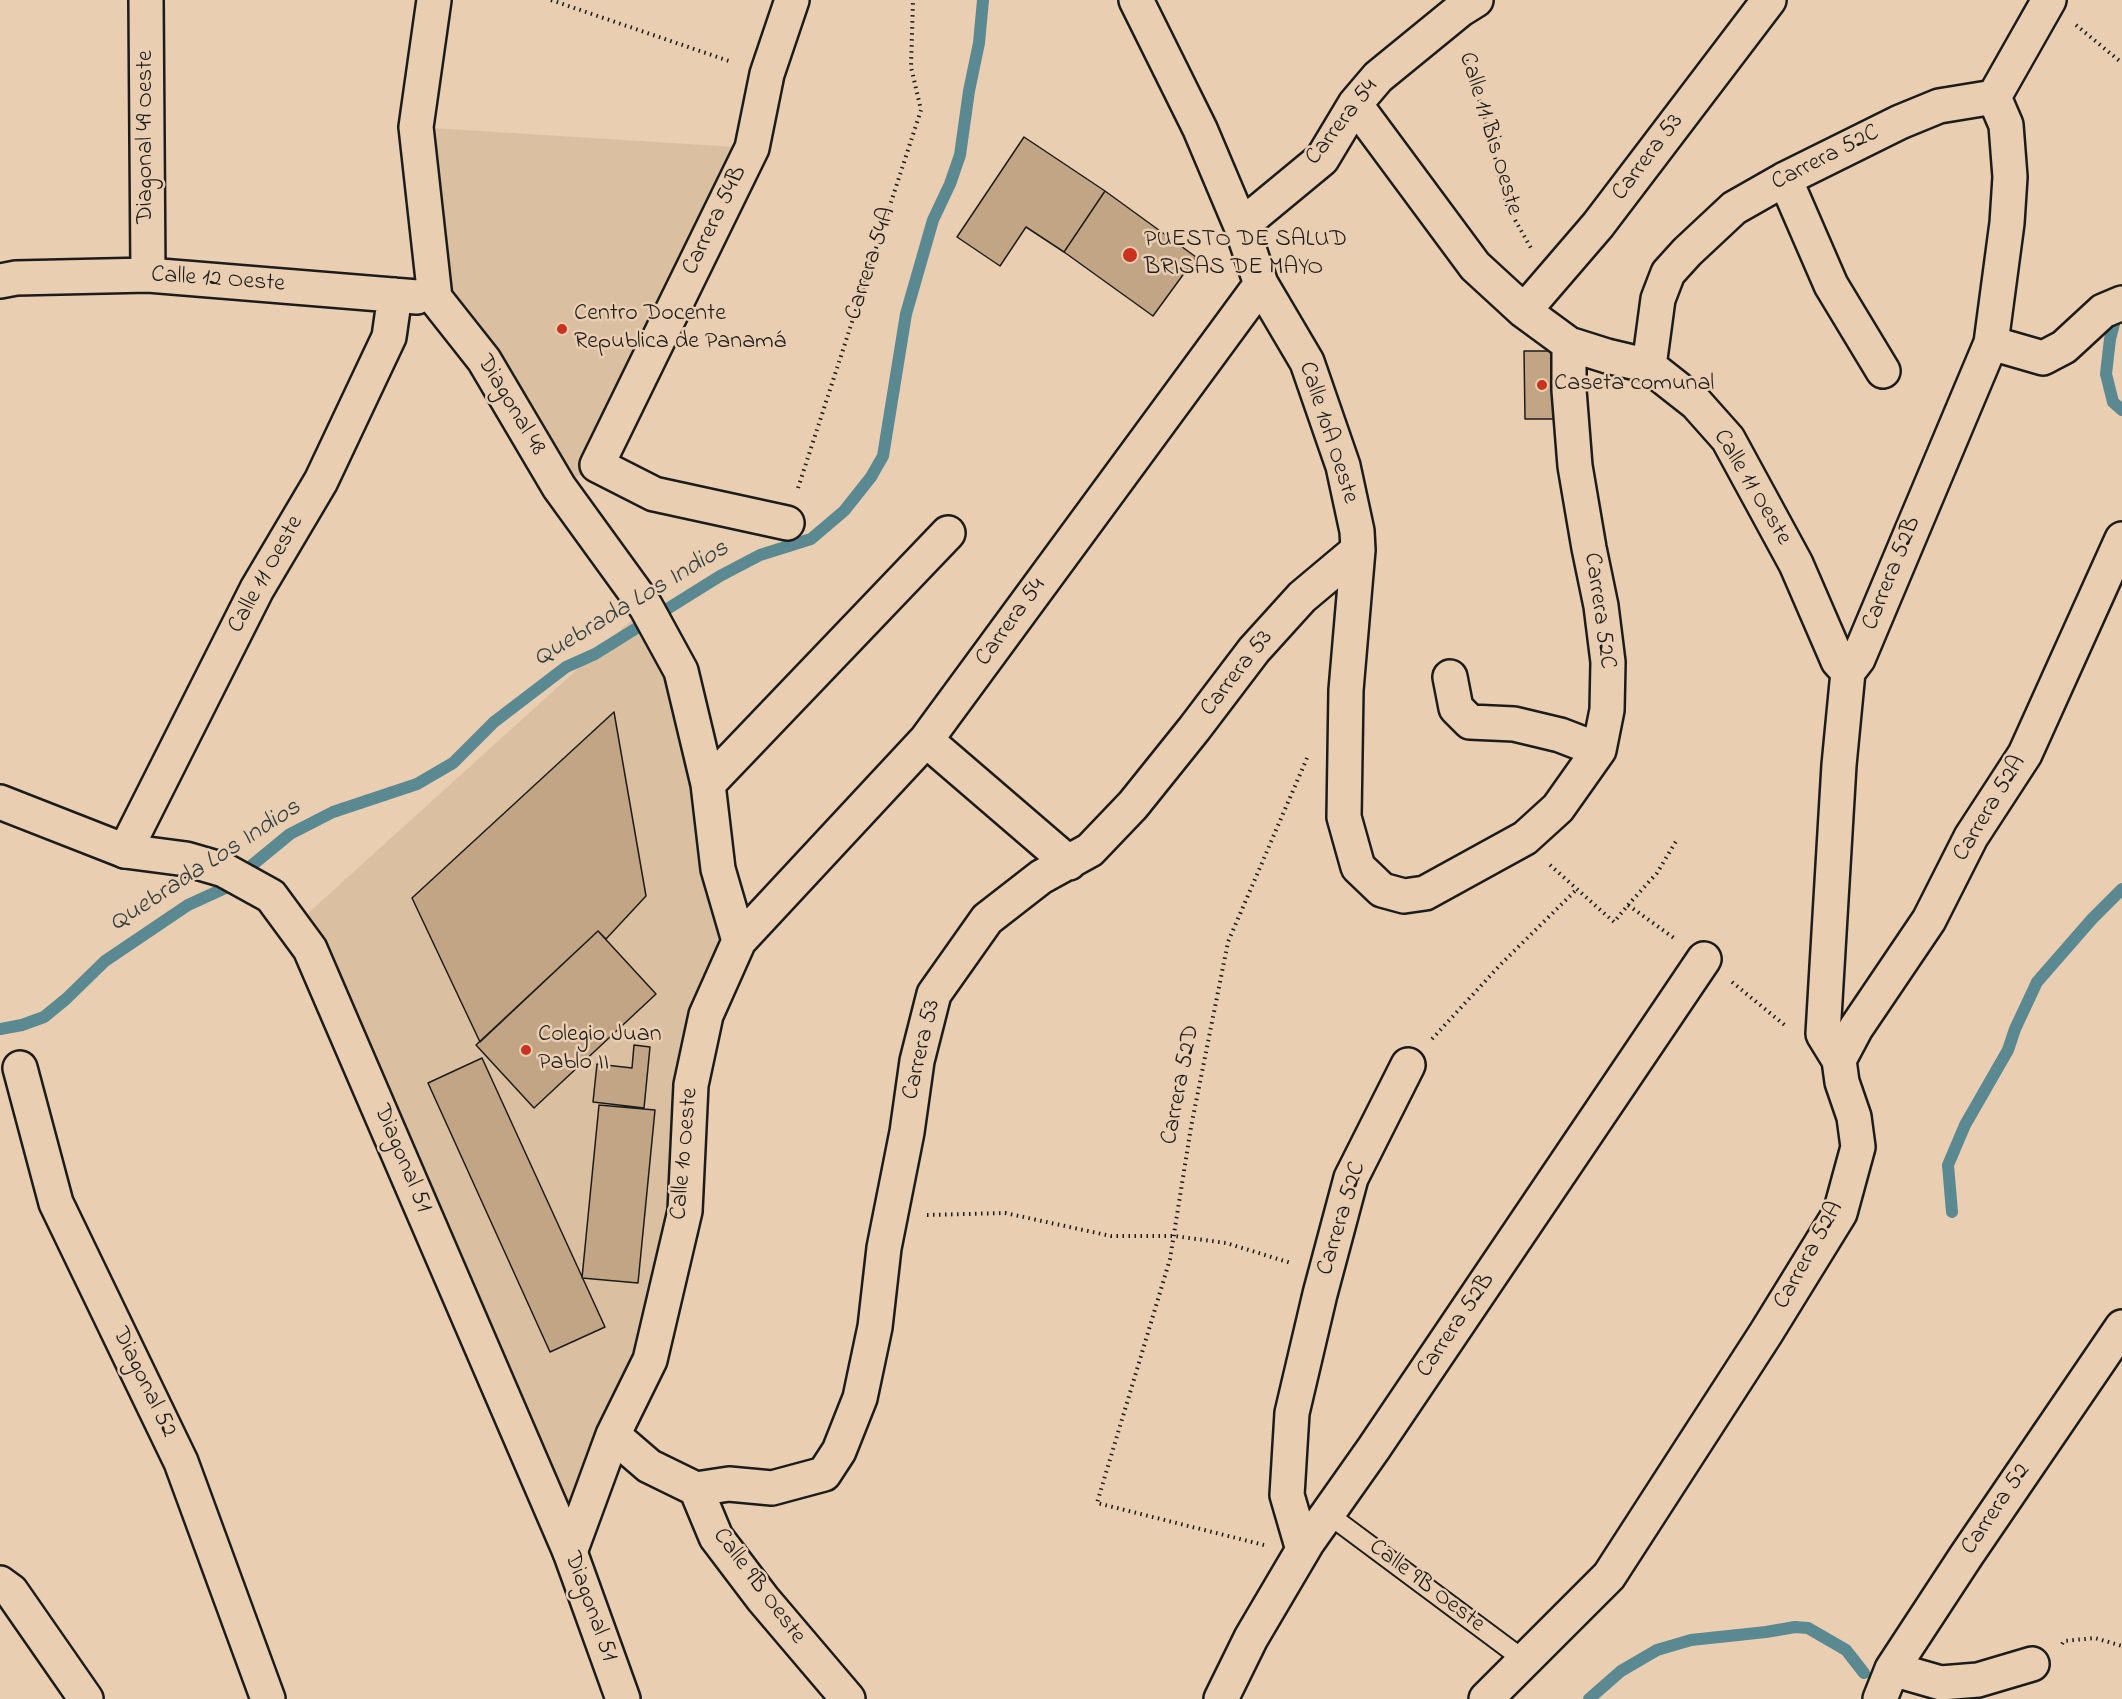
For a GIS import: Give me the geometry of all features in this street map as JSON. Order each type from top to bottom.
[{"type":"street","name":"Diagonal 49 Oeste","points":[[146,0],[148,275]]},
{"type":"street","points":[[434,0],[416,127],[435,298]]},
{"type":"street","name":"Carrera 54B","points":[[597,465],[752,148],[767,74],[792,0]]},
{"type":"street","name":"Calle 10A Oeste","points":[[1136,0],[1200,129],[1241,226],[1261,284],[1307,362],[1343,466],[1357,531],[1358,550],[1346,690],[1344,817],[1358,867],[1382,890]]},
{"type":"street","name":"Carrera 53","points":[[1524,310],[1598,225],[1759,4]]},
{"type":"street","name":"Carrera 54","points":[[1241,226],[1322,159],[1355,104],[1378,77],[1461,7]]},
{"type":"street","points":[[1994,97],[2059,9]]},
{"type":"street","name":"Carrera 52C","points":[[1649,366],[1658,299],[1668,273],[1734,208],[1785,178],[1900,122],[1939,106],[1994,97]]},
{"type":"street","name":"Carrera 52B","points":[[1839,1060],[1823,1034],[1839,765],[1848,672],[1858,660],[1991,343],[2007,223],[2010,177],[2006,125],[1994,97]]},
{"type":"street","name":"Calle 11 Oeste","points":[[1355,104],[1475,266],[1524,310],[1569,344],[1649,366],[1696,403],[1728,439],[1796,564],[1838,661],[1848,672]]},
{"type":"street","points":[[1785,178],[1831,285],[1883,371]]},
{"type":"street","name":"Calle 12 Oeste","points":[[0,281],[16,278],[148,275],[435,298]]},
{"type":"street","name":"Carrera 54","points":[[739,941],[926,740],[1261,284]]},
{"type":"street","name":"Calle 11 Oeste","points":[[125,851],[257,589],[326,471],[389,337],[395,295]]},
{"type":"street","name":"Diagonal 48","points":[[435,298],[484,360],[559,487],[646,608],[681,671],[708,784]]},
{"type":"street","points":[[1991,343],[2043,358],[2064,347],[2103,311],[2122,303]]},
{"type":"street","name":"Carrera 52C","points":[[1382,890],[1404,896],[1425,892],[1525,838],[1558,808],[1599,750],[1606,710],[1608,662],[1601,606],[1575,466],[1569,390],[1569,344]]},
{"type":"street","points":[[559,487],[597,465],[654,494],[787,523]]},
{"type":"street","points":[[739,941],[718,870],[708,784],[948,533]]},
{"type":"street","name":"Carrera 52A","points":[[1486,1699],[1610,1576],[1760,1343],[1839,1213],[1858,1147],[1854,1118],[1842,1082],[1839,1060],[1856,1028],[1929,920],[1971,837],[2025,754],[2122,539]]},
{"type":"street","name":"Carrera 53","points":[[696,1489],[729,1484],[772,1488],[824,1474],[839,1450],[860,1398],[875,1327],[884,1248],[907,1132],[917,1061],[934,994],[987,919],[1041,877],[1090,850],[1133,805],[1262,641],[1302,597],[1358,550]]},
{"type":"street","points":[[1450,676],[1456,708],[1470,722],[1514,724],[1560,735],[1599,750]]},
{"type":"street","points":[[926,740],[1069,863]]},
{"type":"street","name":"Diagonal 51","points":[[0,802],[125,851],[186,859],[224,870],[271,896],[310,949],[570,1552],[618,1698]]},
{"type":"street","name":"Calle 10 Oeste","points":[[570,1552],[613,1435],[650,1360],[685,1211],[691,1085],[706,1016],[739,941]]},
{"type":"street","name":"Carrera 52B","points":[[1221,1699],[1251,1638],[1303,1550],[1704,959]]},
{"type":"street","name":"Carrera 52C","points":[[1303,1550],[1287,1495],[1292,1413],[1352,1178],[1408,1065]]},
{"type":"street","name":"Diagonal 52","points":[[20,1068],[57,1203],[181,1462],[268,1699]]},
{"type":"street","name":"Carrera 52","points":[[1880,1699],[1892,1669],[1972,1546],[2122,1327]]},
{"type":"street","points":[[613,1435],[649,1466],[696,1489]]},
{"type":"street","name":"Calle 9B Oeste","points":[[696,1489],[716,1537],[763,1599],[848,1699]]},
{"type":"street","points":[[0,1583],[11,1591],[86,1699]]},
{"type":"street","points":[[1892,1669],[1941,1683],[1978,1680],[2032,1664]]},
{"type":"lane","name":"Calle 9B Oeste","points":[[1328,1514],[1524,1660]]},
{"type":"path","points":[[550,0],[767,74]]},
{"type":"path","name":"Carrera 54A","points":[[787,523],[848,341],[921,110],[911,67],[913,0]]},
{"type":"path","name":"Calle 11 Bis Oeste","points":[[1461,7],[1507,206],[1549,280]]},
{"type":"path","points":[[2059,9],[2122,63]]},
{"type":"path","name":"Carrera 52D","points":[[1303,1550],[1261,1544],[1097,1503],[1170,1259],[1191,1127],[1228,942],[1308,756]]},
{"type":"path","points":[[1628,905],[1657,873],[1678,838]]},
{"type":"path","points":[[1408,1065],[1501,964],[1577,889]]},
{"type":"path","points":[[890,1215],[1005,1214],[1111,1236],[1174,1236],[1226,1243],[1326,1273]]},
{"type":"path","points":[[2032,1664],[2050,1657],[2064,1641],[2095,1638],[2122,1646]]},
{"type":"shaded area","name":"Centro Docente Republica de Panamá","points":[[416,127],[752,148],[597,465],[559,487],[435,298]]},
{"type":"shaded area","name":"Colegio Juan Pablo II","points":[[646,607],[739,941],[706,1015],[685,1211],[570,1552],[294,926]]},
{"type":"building","points":[[1024,137],[1105,191],[1064,252],[1026,227],[1000,266],[957,237]]},
{"type":"building","name":"PUESTO DE SALUD BRISAS DE MAYO","points":[[1105,191],[1196,257],[1153,316],[1064,252]]},
{"type":"building","name":"Caseta comunal","points":[[1524,351],[1559,351],[1559,419],[1525,419]]},
{"type":"building","points":[[614,712],[646,896],[606,939],[598,931],[480,1042],[412,898]]},
{"type":"building","points":[[598,931],[656,994],[534,1108],[476,1045]]},
{"type":"building","points":[[634,1045],[650,1047],[644,1108],[593,1102],[597,1064],[632,1068]]},
{"type":"building","points":[[482,1058],[605,1327],[550,1352],[428,1083]]},
{"type":"building","points":[[599,1105],[655,1110],[638,1283],[582,1278]]},
{"type":"waterway","name":"Quebrada Los Indios","points":[[0,1029],[22,1025],[44,1017],[105,961],[188,905],[223,889],[290,834],[333,812],[417,784],[453,763],[494,722],[566,667],[595,654],[720,576],[760,555],[811,539],[844,511],[871,477],[883,456],[906,314],[933,220],[950,184],[960,155],[969,91],[979,43],[983,0]]},
{"type":"waterway","points":[[2118,309],[2110,339],[2106,374],[2113,402],[2122,410]]},
{"type":"waterway","points":[[1952,1212],[1948,1165],[1965,1125],[2008,1050],[2037,982],[2092,919],[2122,889]]},
{"type":"waterway","points":[[1589,1699],[1621,1671],[1657,1650],[1691,1640],[1795,1627],[1808,1628],[1846,1650],[1864,1673]]},
{"type":"place","name":"PUESTO DE SALUD BRISAS DE MAYO","points":[[1130,255]]},
{"type":"place","name":"Centro Docente Republica de Panamá","points":[[562,329]]},
{"type":"place","name":"Caseta comunal","points":[[1542,385]]},
{"type":"place","name":"Colegio Juan Pablo II","points":[[526,1050]]}]
